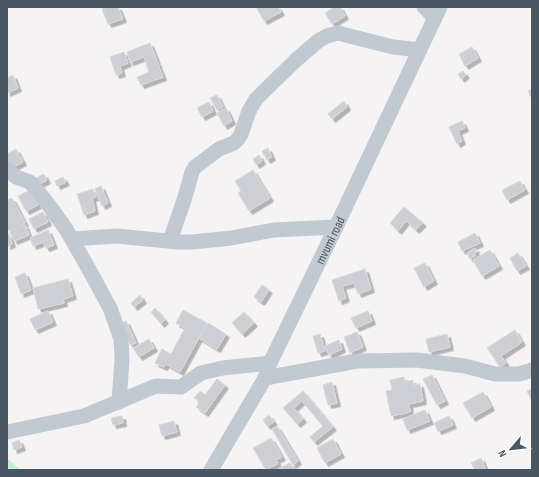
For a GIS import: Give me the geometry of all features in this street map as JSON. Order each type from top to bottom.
[{"type":"street","points":[[424,7],[438,12]]},
{"type":"street","name":"mvumi road","points":[[211,470],[265,378],[270,363],[438,12]]},
{"type":"street","points":[[170,241],[192,172],[195,167],[219,149],[238,139],[249,111],[256,99],[318,41],[327,36],[338,33],[393,47],[420,50]]},
{"type":"street","points":[[7,169],[16,177],[30,182],[45,200],[72,239],[110,308],[121,339],[122,360],[119,402]]},
{"type":"street","points":[[72,239],[116,236],[193,242],[274,230],[336,227]]},
{"type":"street","points":[[265,378],[357,361],[417,360],[464,366],[495,374],[519,374],[532,370]]},
{"type":"street","points":[[7,432],[84,416],[156,386],[181,387],[201,373],[223,368],[270,363]]},
{"type":"green space","points":[[7,458],[21,470],[7,470]]},
{"type":"building","points":[[107,7],[118,7],[123,19],[108,24],[102,9]]},
{"type":"building","points":[[256,7],[278,7],[281,12],[264,21]]},
{"type":"building","points":[[335,7],[340,7],[345,16],[332,24],[325,13]]},
{"type":"building","points":[[150,43],[163,77],[141,85],[137,77],[149,72],[144,57],[130,62],[127,52]]},
{"type":"building","points":[[472,47],[478,58],[465,66],[459,54]]},
{"type":"building","points":[[124,52],[128,63],[120,66],[122,73],[116,75],[110,57]]},
{"type":"building","points":[[463,71],[466,75],[461,79],[458,74]]},
{"type":"building","points":[[13,75],[18,88],[7,93],[7,78]]},
{"type":"building","points":[[532,89],[532,99],[528,91]]},
{"type":"building","points":[[217,95],[223,107],[217,110],[210,98]]},
{"type":"building","points":[[344,101],[347,107],[332,119],[328,114]]},
{"type":"building","points":[[209,102],[213,111],[202,117],[197,108]]},
{"type":"building","points":[[226,108],[232,121],[224,126],[217,113]]},
{"type":"building","points":[[462,121],[465,128],[458,131],[462,141],[457,144],[449,127]]},
{"type":"building","points":[[268,148],[272,157],[267,160],[262,151]]},
{"type":"building","points":[[16,149],[23,162],[10,169],[7,164],[7,154]]},
{"type":"building","points":[[259,155],[262,161],[256,165],[253,159]]},
{"type":"building","points":[[253,170],[270,198],[249,211],[238,193],[241,191],[235,181]]},
{"type":"building","points":[[44,174],[47,180],[38,185],[34,179]]},
{"type":"building","points":[[63,177],[66,182],[57,186],[55,181]]},
{"type":"building","points":[[520,181],[525,190],[507,200],[502,190]]},
{"type":"building","points":[[101,186],[108,203],[102,206],[95,189]]},
{"type":"building","points":[[93,189],[96,197],[92,198],[95,211],[84,215],[77,194]]},
{"type":"building","points":[[30,190],[38,205],[26,211],[18,196]]},
{"type":"building","points":[[12,198],[25,223],[7,231],[7,200]]},
{"type":"building","points":[[404,207],[423,223],[416,230],[406,221],[398,231],[390,223]]},
{"type":"building","points":[[43,212],[48,222],[34,229],[29,219]]},
{"type":"building","points":[[25,225],[29,235],[14,241],[10,232]]},
{"type":"building","points":[[48,230],[54,245],[46,248],[43,242],[33,246],[30,238]]},
{"type":"building","points":[[475,233],[480,243],[462,251],[458,242]]},
{"type":"building","points":[[9,234],[12,244],[7,246],[7,235]]},
{"type":"building","points":[[475,248],[475,256],[470,259],[467,253]]},
{"type":"building","points":[[490,250],[499,266],[482,276],[473,260]]},
{"type":"building","points":[[518,253],[526,266],[517,271],[510,258]]},
{"type":"building","points":[[425,263],[434,281],[424,287],[414,268]]},
{"type":"building","points":[[365,269],[371,289],[358,294],[354,283],[342,286],[346,298],[339,301],[332,280]]},
{"type":"building","points":[[25,273],[31,290],[21,294],[15,277]]},
{"type":"building","points":[[68,279],[73,296],[63,299],[64,303],[38,309],[33,288]]},
{"type":"building","points":[[262,285],[269,290],[261,302],[254,297]]},
{"type":"building","points":[[140,295],[143,300],[134,307],[131,303]]},
{"type":"building","points":[[155,308],[165,320],[161,324],[151,312]]},
{"type":"building","points":[[183,310],[207,323],[180,372],[166,364],[164,367],[155,363],[162,349],[171,354],[185,328],[176,323]]},
{"type":"building","points":[[48,311],[53,322],[35,330],[30,319]]},
{"type":"building","points":[[368,311],[372,321],[356,328],[351,318]]},
{"type":"building","points":[[244,312],[254,323],[242,334],[232,323]]},
{"type":"building","points":[[126,321],[136,343],[130,345],[120,324]]},
{"type":"building","points":[[208,323],[226,334],[217,349],[199,338]]},
{"type":"building","points":[[515,330],[522,342],[501,356],[506,363],[500,367],[487,348]]},
{"type":"building","points":[[357,332],[363,347],[350,353],[344,337]]},
{"type":"building","points":[[320,334],[325,351],[318,353],[313,336]]},
{"type":"building","points":[[447,334],[450,347],[429,352],[426,339]]},
{"type":"building","points":[[149,339],[154,348],[139,357],[133,348]]},
{"type":"building","points":[[339,340],[342,349],[329,355],[325,346]]},
{"type":"building","points":[[432,375],[445,401],[437,405],[423,379]]},
{"type":"building","points":[[404,377],[405,382],[413,380],[413,385],[420,384],[423,401],[409,404],[410,412],[391,416],[386,391],[392,390],[390,380]]},
{"type":"building","points":[[217,379],[225,385],[205,413],[196,407],[200,402],[194,398],[200,391],[205,395]]},
{"type":"building","points":[[332,382],[337,403],[328,405],[323,385]]},
{"type":"building","points":[[532,389],[532,401],[527,391]]},
{"type":"building","points":[[303,391],[333,427],[314,442],[310,437],[323,426],[302,401],[294,408],[303,419],[297,424],[283,408]]},
{"type":"building","points":[[483,392],[491,407],[472,418],[463,403]]},
{"type":"building","points":[[425,410],[430,421],[407,430],[403,419]]},
{"type":"building","points":[[269,415],[274,422],[267,426],[263,420]]},
{"type":"building","points":[[122,416],[123,423],[113,425],[111,418]]},
{"type":"building","points":[[449,416],[453,425],[438,431],[434,423]]},
{"type":"building","points":[[174,421],[177,432],[162,436],[159,425]]},
{"type":"building","points":[[277,426],[298,461],[293,465],[272,429]]},
{"type":"building","points":[[271,438],[282,457],[276,460],[278,463],[266,470],[253,448]]},
{"type":"building","points":[[333,439],[341,454],[325,463],[317,448]]},
{"type":"building","points":[[19,440],[22,447],[14,450],[12,443]]},
{"type":"building","points":[[481,458],[486,470],[475,470],[471,463]]},
{"type":"building","points":[[290,463],[294,470],[277,470]]}]
